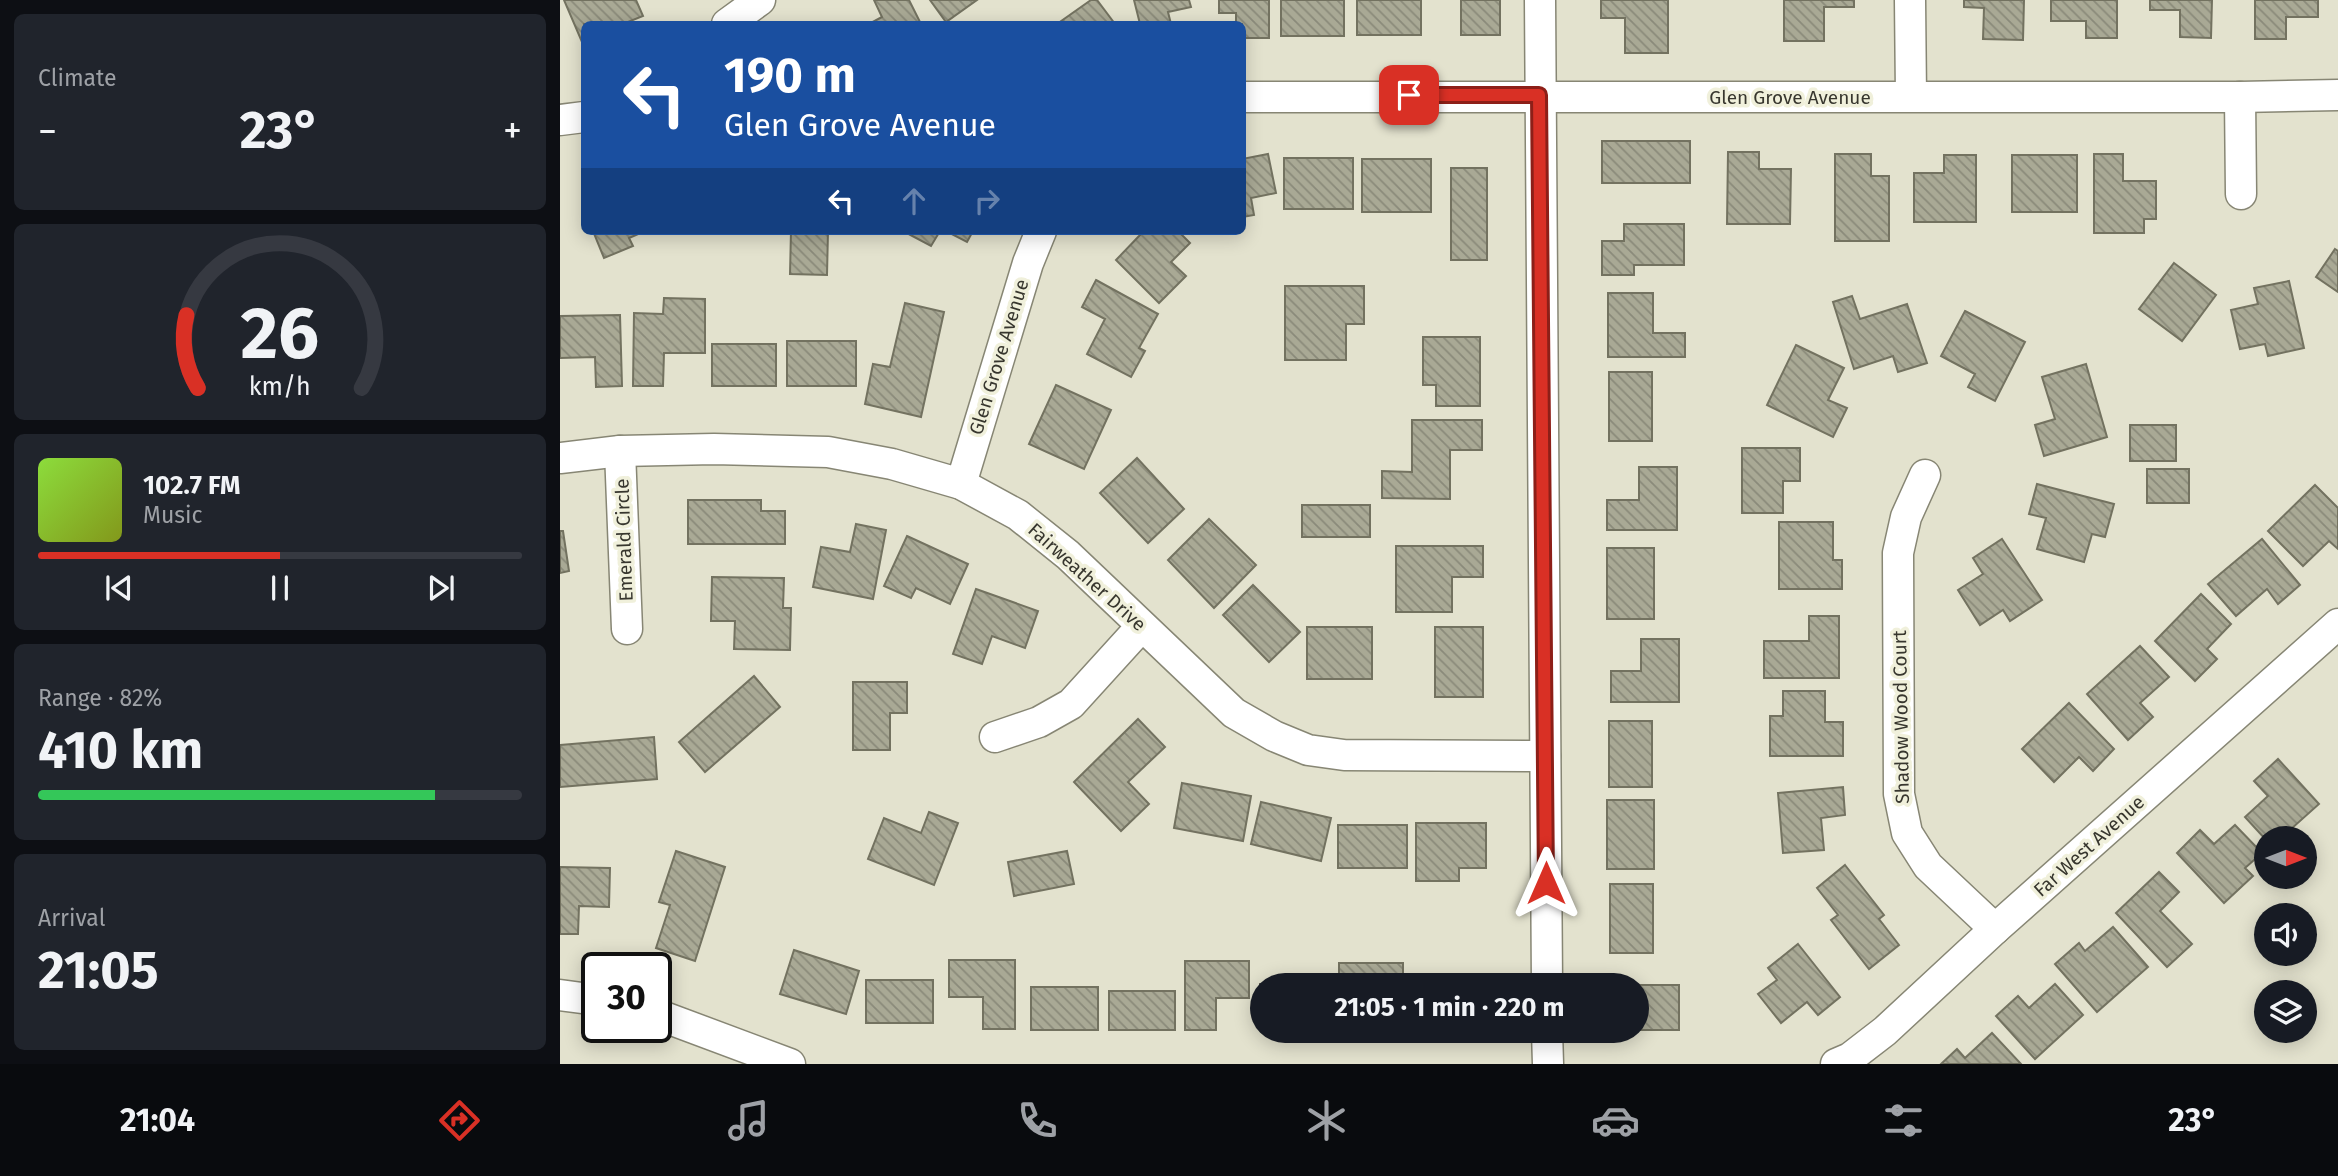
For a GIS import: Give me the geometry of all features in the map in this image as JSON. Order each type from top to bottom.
[{"type":"street","points":[[731,21],[760,0]]},
{"type":"street","points":[[1540,0],[1547,973]]},
{"type":"street","points":[[1910,0],[1911,96]]},
{"type":"street","name":"Glen Grove Avenue","points":[[1246,97],[2338,95]]},
{"type":"street","points":[[2240,97],[2241,194]]},
{"type":"street","points":[[560,120],[581,117]]},
{"type":"street","name":"Glen Grove Avenue","points":[[961,484],[1028,263],[1039,235]]},
{"type":"street","name":"Fairweather Drive","points":[[560,458],[620,451],[714,449],[828,453],[892,464],[961,484],[1018,515],[1048,539],[1107,591],[1141,627],[1234,713],[1274,736],[1307,750],[1344,755],[1545,756]]},
{"type":"street","name":"Emerald Circle","points":[[620,451],[627,629]]},
{"type":"street","name":"Shadow Wood Court","points":[[1925,475],[1906,517],[1898,553],[1899,794],[1907,832],[1928,866],[1995,929]]},
{"type":"street","name":"Far West Avenue","points":[[1836,1064],[1850,1058],[1885,1031],[1995,929],[2338,624]]},
{"type":"street","points":[[995,737],[1039,722],[1071,704],[1141,627]]},
{"type":"street","points":[[560,995],[581,998]]},
{"type":"street","points":[[672,1020],[790,1064]]},
{"type":"street","points":[[1548,1043],[1548,1064]]},
{"type":"building","points":[[564,0],[636,0],[643,16],[630,21],[581,21],[581,40]]},
{"type":"building","points":[[874,0],[909,0],[920,21],[875,21],[882,17]]},
{"type":"building","points":[[930,0],[977,0],[947,21]]},
{"type":"building","points":[[1091,0],[1097,0],[1113,21],[1061,21]]},
{"type":"building","points":[[1134,0],[1189,0],[1191,7],[1168,12],[1170,21],[1139,21]]},
{"type":"building","points":[[1219,0],[1269,0],[1269,38],[1246,38],[1246,21],[1236,21],[1236,13],[1219,13]]},
{"type":"building","points":[[1281,0],[1344,0],[1344,36],[1281,36]]},
{"type":"building","points":[[1357,0],[1421,0],[1421,35],[1357,35]]},
{"type":"building","points":[[1461,0],[1500,0],[1500,35],[1461,35]]},
{"type":"building","points":[[1601,0],[1668,0],[1668,53],[1625,53],[1625,18],[1601,18]]},
{"type":"building","points":[[1784,0],[1854,0],[1854,7],[1824,7],[1824,41],[1784,41]]},
{"type":"building","points":[[1964,0],[2024,0],[2023,40],[1983,39],[1984,8],[1964,7]]},
{"type":"building","points":[[2051,0],[2117,0],[2117,38],[2086,38],[2086,21],[2051,21]]},
{"type":"building","points":[[2150,0],[2212,0],[2211,38],[2180,37],[2180,10],[2150,10]]},
{"type":"building","points":[[2255,0],[2318,0],[2318,17],[2286,17],[2286,39],[2255,39]]},
{"type":"building","points":[[1602,141],[1690,141],[1690,183],[1602,183]]},
{"type":"building","points":[[1728,152],[1759,152],[1759,169],[1791,169],[1790,224],[1727,224]]},
{"type":"building","points":[[1268,154],[1276,193],[1251,198],[1254,215],[1246,216],[1246,158]]},
{"type":"building","points":[[1835,154],[1871,154],[1871,176],[1889,176],[1889,241],[1835,241]]},
{"type":"building","points":[[2094,154],[2123,154],[2123,181],[2156,181],[2156,219],[2144,219],[2144,233],[2094,233]]},
{"type":"building","points":[[1944,155],[1976,155],[1976,222],[1914,222],[1914,173],[1944,173]]},
{"type":"building","points":[[2012,155],[2077,155],[2077,212],[2012,212]]},
{"type":"building","points":[[1284,158],[1353,158],[1353,209],[1284,209]]},
{"type":"building","points":[[1362,159],[1431,159],[1431,212],[1362,212]]},
{"type":"building","points":[[1451,168],[1487,168],[1487,260],[1451,260]]},
{"type":"building","points":[[1624,224],[1684,224],[1684,265],[1634,265],[1634,275],[1602,275],[1602,241],[1624,241]]},
{"type":"building","points":[[595,235],[636,235],[629,238],[633,246],[604,258]]},
{"type":"building","points":[[791,235],[828,235],[827,275],[790,274]]},
{"type":"building","points":[[910,235],[938,235],[931,246]]},
{"type":"building","points":[[954,235],[971,235],[967,242]]},
{"type":"building","points":[[1140,235],[1182,235],[1190,243],[1171,262],[1186,276],[1159,303],[1116,260]]},
{"type":"building","points":[[2335,249],[2338,251],[2338,292],[2316,277]]},
{"type":"building","points":[[2174,263],[2216,295],[2182,341],[2139,309]]},
{"type":"building","points":[[1096,280],[1158,314],[1139,348],[1145,351],[1131,377],[1087,354],[1105,319],[1082,307]]},
{"type":"building","points":[[2289,281],[2304,348],[2268,356],[2265,344],[2240,349],[2231,310],[2258,304],[2254,288]]},
{"type":"building","points":[[1285,286],[1364,286],[1364,324],[1346,324],[1346,360],[1285,360]]},
{"type":"building","points":[[1608,293],[1653,293],[1653,333],[1685,333],[1685,357],[1608,357]]},
{"type":"building","points":[[1852,296],[1860,319],[1907,304],[1927,363],[1898,372],[1893,356],[1854,369],[1833,302]]},
{"type":"building","points":[[664,298],[705,299],[705,353],[664,353],[663,386],[633,386],[634,313],[663,314]]},
{"type":"building","points":[[905,303],[944,312],[921,417],[865,404],[873,364],[890,367]]},
{"type":"building","points":[[1965,311],[2025,342],[1995,401],[1968,387],[1975,374],[1941,356]]},
{"type":"building","points":[[620,315],[622,386],[596,387],[595,357],[560,358],[560,316]]},
{"type":"building","points":[[1423,337],[1480,337],[1480,406],[1436,406],[1436,385],[1423,385]]},
{"type":"building","points":[[787,341],[856,341],[856,386],[787,386]]},
{"type":"building","points":[[712,344],[776,344],[776,386],[712,386]]},
{"type":"building","points":[[1796,345],[1844,368],[1828,400],[1847,408],[1833,437],[1767,405]]},
{"type":"building","points":[[2086,364],[2107,437],[2044,456],[2035,425],[2055,419],[2042,377]]},
{"type":"building","points":[[1609,372],[1652,372],[1652,441],[1609,441]]},
{"type":"building","points":[[1056,385],[1111,410],[1084,469],[1029,444]]},
{"type":"building","points":[[1412,420],[1482,420],[1482,450],[1450,450],[1450,499],[1382,498],[1382,471],[1412,472]]},
{"type":"building","points":[[2130,425],[2176,425],[2176,461],[2130,461]]},
{"type":"building","points":[[1742,448],[1800,448],[1800,481],[1783,481],[1783,513],[1742,513]]},
{"type":"building","points":[[1137,458],[1184,509],[1148,543],[1100,493]]},
{"type":"building","points":[[1639,467],[1677,467],[1677,530],[1607,530],[1607,500],[1639,500]]},
{"type":"building","points":[[2147,469],[2189,469],[2189,503],[2147,503]]},
{"type":"building","points":[[2037,484],[2114,504],[2105,537],[2092,534],[2084,562],[2037,549],[2046,518],[2029,514]]},
{"type":"building","points":[[2315,485],[2338,508],[2338,549],[2329,541],[2303,566],[2268,531]]},
{"type":"building","points":[[688,500],[761,500],[761,511],[785,511],[785,544],[688,544]]},
{"type":"building","points":[[1302,505],[1370,505],[1370,537],[1302,537]]},
{"type":"building","points":[[1209,519],[1256,565],[1214,608],[1168,560]]},
{"type":"building","points":[[1779,522],[1833,522],[1833,560],[1842,560],[1842,589],[1779,589]]},
{"type":"building","points":[[856,524],[886,530],[873,599],[813,587],[821,547],[850,552]]},
{"type":"building","points":[[560,531],[563,531],[569,571],[560,573]]},
{"type":"building","points":[[907,536],[968,564],[950,604],[916,588],[911,598],[884,586]]},
{"type":"building","points":[[2002,539],[2042,600],[2010,621],[2003,610],[1980,625],[1958,590],[1983,574],[1973,558]]},
{"type":"building","points":[[2262,539],[2300,585],[2278,604],[2267,589],[2236,616],[2208,584]]},
{"type":"building","points":[[1396,546],[1483,546],[1483,577],[1452,577],[1452,612],[1396,612]]},
{"type":"building","points":[[1607,548],[1654,548],[1654,619],[1607,619]]},
{"type":"building","points":[[712,577],[784,578],[783,608],[791,608],[790,650],[734,649],[735,621],[711,621]]},
{"type":"building","points":[[1253,585],[1300,632],[1269,662],[1223,615]]},
{"type":"building","points":[[976,589],[1038,611],[1025,648],[992,636],[982,664],[953,654]]},
{"type":"building","points":[[2201,594],[2231,624],[2207,649],[2217,659],[2195,681],[2155,641]]},
{"type":"building","points":[[1809,616],[1839,616],[1839,678],[1764,678],[1764,641],[1809,641]]},
{"type":"building","points":[[1307,627],[1372,627],[1372,679],[1307,679]]},
{"type":"building","points":[[1435,627],[1483,627],[1483,697],[1435,697]]},
{"type":"building","points":[[1641,639],[1679,639],[1679,702],[1611,702],[1611,671],[1641,671]]},
{"type":"building","points":[[2140,646],[2169,677],[2140,703],[2153,717],[2128,740],[2087,694]]},
{"type":"building","points":[[754,676],[780,707],[705,772],[679,742]]},
{"type":"building","points":[[853,682],[907,682],[907,713],[890,713],[890,750],[853,750]]},
{"type":"building","points":[[1783,691],[1825,691],[1825,722],[1843,722],[1843,756],[1770,756],[1770,716],[1783,716]]},
{"type":"building","points":[[2069,703],[2114,749],[2093,771],[2079,757],[2054,782],[2022,749]]},
{"type":"building","points":[[1138,719],[1165,747],[1128,782],[1149,804],[1121,831],[1074,782]]},
{"type":"building","points":[[1609,721],[1652,721],[1652,787],[1609,787]]},
{"type":"building","points":[[654,737],[657,779],[560,787],[560,745]]},
{"type":"building","points":[[2278,759],[2319,804],[2294,826],[2254,827],[2245,817],[2268,796],[2254,781]]},
{"type":"building","points":[[1182,783],[1251,796],[1243,841],[1174,828]]},
{"type":"building","points":[[1843,787],[1845,815],[1821,818],[1824,850],[1783,853],[1778,793]]},
{"type":"building","points":[[1607,800],[1654,800],[1654,869],[1607,869]]},
{"type":"building","points":[[1261,802],[1331,818],[1321,861],[1251,844]]},
{"type":"building","points":[[929,812],[958,823],[934,885],[868,859],[884,818],[921,833]]},
{"type":"building","points":[[1416,823],[1486,823],[1486,868],[1459,868],[1459,881],[1416,881]]},
{"type":"building","points":[[1338,825],[1407,825],[1407,868],[1338,868]]},
{"type":"building","points":[[2235,825],[2254,845],[2254,860],[2245,868],[2253,876],[2224,903],[2177,853],[2200,830],[2214,844]]},
{"type":"building","points":[[676,851],[725,867],[695,961],[656,948],[670,905],[659,902]]},
{"type":"building","points":[[1067,851],[1074,884],[1014,896],[1008,862]]},
{"type":"building","points":[[1845,865],[1884,915],[1879,919],[1899,945],[1869,969],[1831,920],[1838,915],[1817,888]]},
{"type":"building","points":[[560,867],[610,868],[609,907],[579,906],[578,934],[560,934]]},
{"type":"building","points":[[2159,872],[2179,892],[2160,911],[2192,944],[2167,967],[2116,913]]},
{"type":"building","points":[[1610,884],[1653,884],[1653,953],[1610,953]]},
{"type":"building","points":[[2113,927],[2148,967],[2097,1012],[2055,964],[2079,943],[2085,951]]},
{"type":"building","points":[[1798,944],[1840,997],[1818,1015],[1807,1002],[1781,1023],[1758,994],[1777,980],[1768,968]]},
{"type":"building","points":[[794,950],[859,971],[846,1014],[780,994]]},
{"type":"building","points":[[949,960],[1015,960],[1015,1029],[983,1029],[983,997],[949,997]]},
{"type":"building","points":[[1185,961],[1249,961],[1249,998],[1216,998],[1216,1030],[1185,1030]]},
{"type":"building","points":[[1339,963],[1403,963],[1403,973],[1339,973]]},
{"type":"building","points":[[866,980],[933,980],[933,1023],[866,1023]]},
{"type":"building","points":[[2055,984],[2083,1015],[2035,1059],[1996,1016],[2018,996],[2029,1008]]},
{"type":"building","points":[[1649,985],[1679,985],[1679,1030],[1649,1030]]},
{"type":"building","points":[[1031,987],[1098,987],[1098,1030],[1031,1030]]},
{"type":"building","points":[[1109,991],[1175,991],[1175,1030],[1109,1030]]},
{"type":"building","points":[[1992,1033],[2021,1064],[1941,1064],[1957,1049],[1965,1058]]},
{"type":"route","points":[[1409,95],[1539,95],[1546,883]]}]
